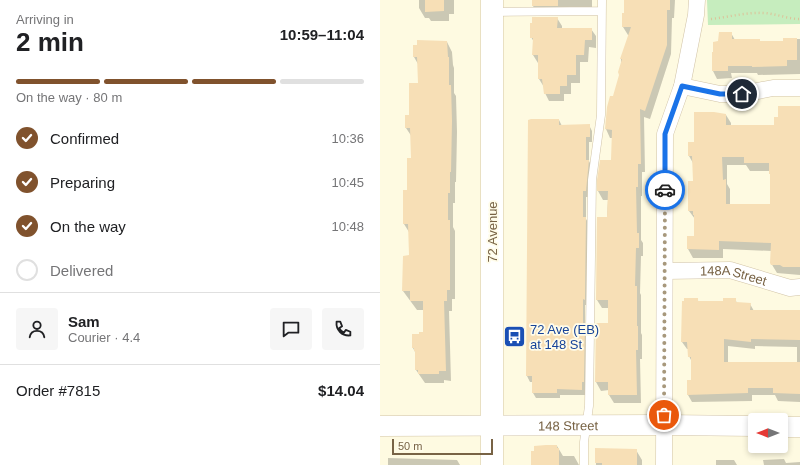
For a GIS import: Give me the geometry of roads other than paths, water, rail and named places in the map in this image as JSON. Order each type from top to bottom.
[{"type":"main road","name":"72 Avenue","points":[[492,6],[492,465]]},
{"type":"street","points":[[664,465],[665,134],[682,86],[696,15],[697,0]]},
{"type":"street","points":[[682,86],[720,94],[742,94],[773,88],[800,88]]},
{"type":"street","name":"148A Street","points":[[664,271],[730,270],[790,288],[800,286]]},
{"type":"street","name":"148 Street","points":[[380,426],[748,426]]},
{"type":"street","points":[[788,427],[800,427]]},
{"type":"lane","points":[[584,465],[584,442],[589,406],[592,180],[601,115],[602,0]]},
{"type":"lane","points":[[492,6],[602,11]]},
{"type":"place","name":"72 Ave (EB) at 148 St","points":[[515,336]]}]
